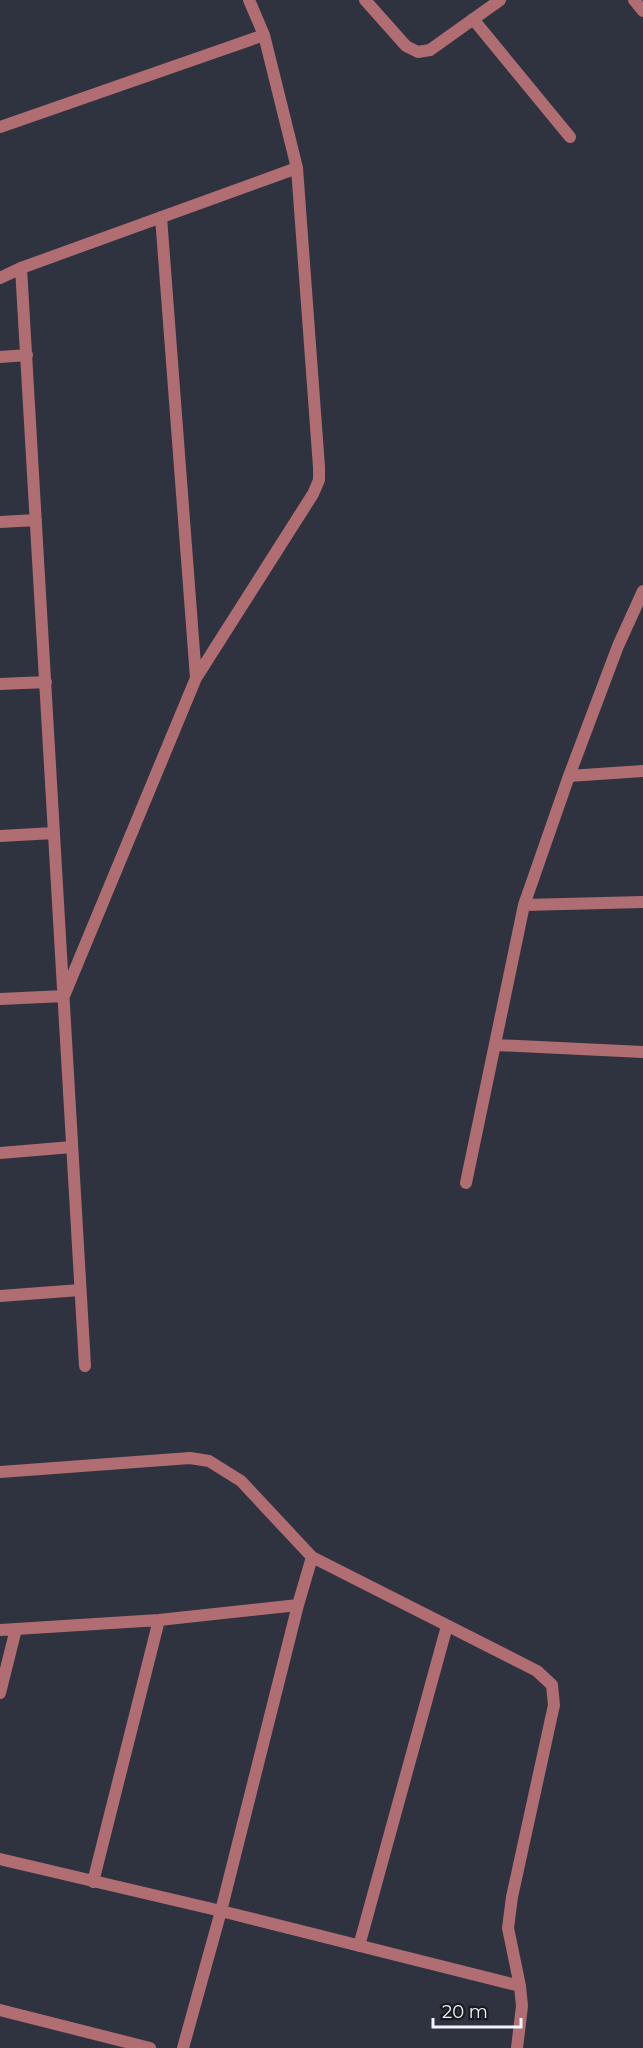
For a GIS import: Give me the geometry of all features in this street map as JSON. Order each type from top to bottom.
[{"type":"street","points":[[63,996],[196,678],[313,494],[319,480],[297,168],[264,35],[249,0]]},
{"type":"street","points":[[365,0],[406,46],[418,52],[430,50],[500,0]]},
{"type":"street","points":[[634,0],[643,11]]},
{"type":"street","points":[[473,19],[570,136]]},
{"type":"street","points":[[0,127],[264,35]]},
{"type":"street","points":[[0,278],[21,268],[297,168]]},
{"type":"street","points":[[161,217],[196,678]]},
{"type":"street","points":[[21,268],[85,1366]]},
{"type":"street","points":[[0,357],[27,355]]},
{"type":"street","points":[[0,522],[36,520]]},
{"type":"street","points":[[466,1183],[524,905],[618,646],[643,591]]},
{"type":"street","points":[[0,684],[46,682]]},
{"type":"street","points":[[569,776],[643,771]]},
{"type":"street","points":[[0,836],[54,833]]},
{"type":"street","points":[[524,905],[643,903]]},
{"type":"street","points":[[0,999],[63,996]]},
{"type":"street","points":[[496,1046],[643,1052]]},
{"type":"street","points":[[0,1153],[72,1147]]},
{"type":"street","points":[[0,1296],[80,1290]]},
{"type":"street","points":[[0,1472],[190,1458],[209,1461],[241,1481],[312,1557],[537,1671],[552,1685],[554,1705],[507,1928],[520,1986],[522,2006],[517,2048]]},
{"type":"street","points":[[183,2048],[221,1911],[312,1557]]},
{"type":"street","points":[[0,1630],[159,1620],[298,1605]]},
{"type":"street","points":[[93,1882],[159,1620]]},
{"type":"street","points":[[359,1946],[447,1626]]},
{"type":"street","points":[[0,1693],[16,1629]]},
{"type":"street","points":[[0,1859],[221,1911],[520,1986]]},
{"type":"street","points":[[0,2010],[150,2048]]}]
